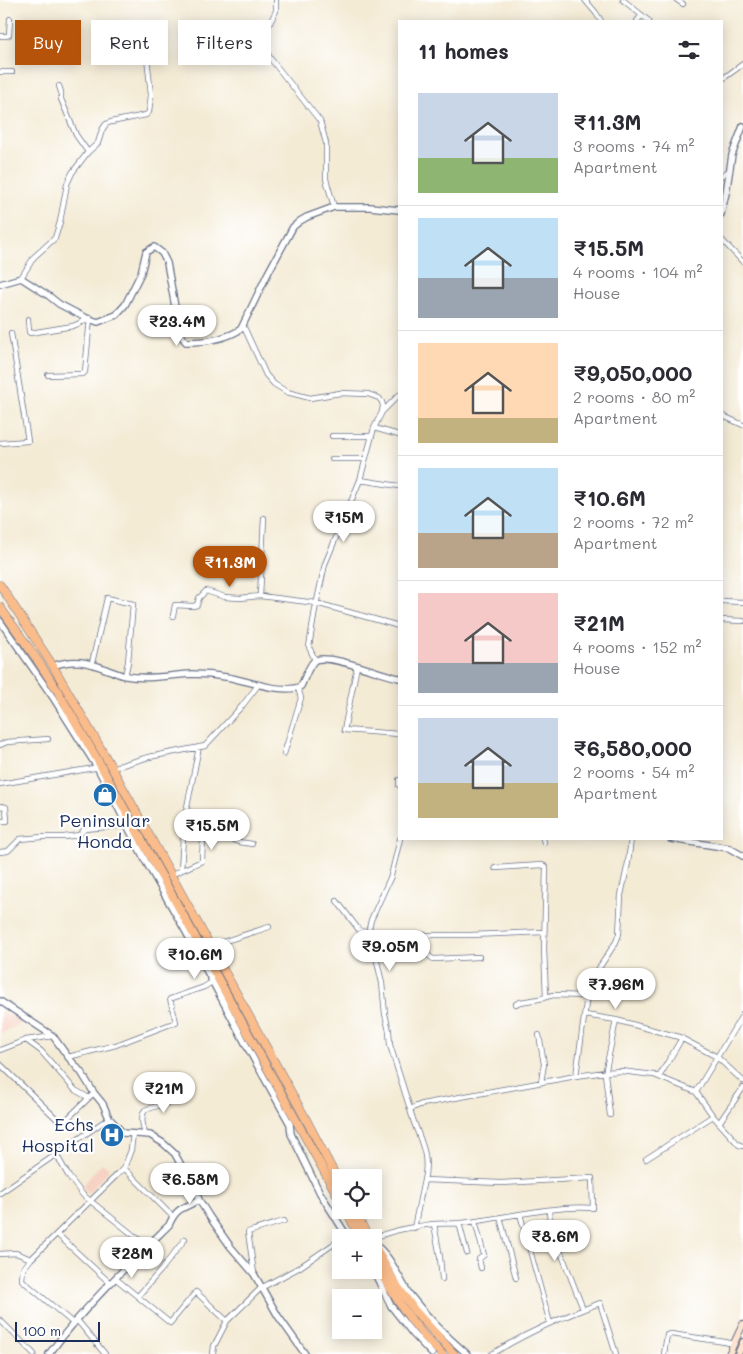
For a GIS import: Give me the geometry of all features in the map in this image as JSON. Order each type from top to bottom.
[{"type":"highway","points":[[0,585],[53,666],[112,768],[332,1169]]},
{"type":"highway","points":[[0,607],[57,690],[332,1186]]},
{"type":"highway","points":[[382,1259],[393,1280],[415,1311],[434,1329],[454,1354]]},
{"type":"highway","points":[[382,1274],[402,1306],[425,1337],[442,1354]]},
{"type":"main road","points":[[729,1354],[743,1324]]},
{"type":"main road","points":[[738,1354],[743,1342]]},
{"type":"street","points":[[276,0],[276,12],[266,31],[267,52],[320,121],[326,143],[326,179],[334,208]]},
{"type":"street","points":[[584,0],[600,20]]},
{"type":"street","points":[[623,0],[648,20]]},
{"type":"street","points":[[677,0],[683,4]]},
{"type":"street","points":[[638,20],[642,15]]},
{"type":"street","points":[[0,36],[9,35],[10,19]]},
{"type":"street","points":[[723,79],[743,64]]},
{"type":"street","points":[[0,284],[20,278],[34,257],[55,238],[60,222],[66,184],[72,172],[98,143],[106,124],[146,115],[149,112],[151,95],[148,65]]},
{"type":"street","points":[[0,72],[12,72]]},
{"type":"street","points":[[59,86],[62,92],[61,99],[76,135],[88,152]]},
{"type":"street","points":[[723,206],[732,155],[743,126]]},
{"type":"street","points":[[723,175],[730,170]]},
{"type":"street","points":[[20,278],[59,304],[98,322],[116,315],[125,305],[141,273],[146,252],[154,247],[162,253],[167,263],[180,334],[186,342],[222,339],[241,328],[293,227],[307,217],[334,208],[370,207],[398,210]]},
{"type":"street","points":[[723,241],[743,262]]},
{"type":"street","points":[[28,319],[30,333],[73,326],[90,318]]},
{"type":"street","points":[[48,375],[82,374],[84,372],[90,318]]},
{"type":"street","points":[[243,324],[266,375],[274,384],[287,392],[310,398],[340,393],[368,394],[379,398],[382,402],[382,412]]},
{"type":"street","points":[[0,444],[28,441],[11,333]]},
{"type":"street","points":[[315,660],[309,647],[325,564],[360,480],[374,428],[382,412],[398,396]]},
{"type":"street","points":[[723,416],[743,425]]},
{"type":"street","points":[[374,428],[398,435]]},
{"type":"street","points":[[332,436],[372,436]]},
{"type":"street","points":[[332,459],[365,459]]},
{"type":"street","points":[[360,480],[398,486]]},
{"type":"street","points":[[260,596],[264,518]]},
{"type":"street","points":[[173,616],[174,605],[197,605],[199,598],[206,591],[225,597],[260,596],[316,603],[398,626]]},
{"type":"street","points":[[92,663],[106,598],[133,604],[125,676]]},
{"type":"street","points":[[723,600],[743,602]]},
{"type":"street","points":[[723,620],[743,621]]},
{"type":"street","points":[[0,621],[99,767],[0,784]]},
{"type":"street","points":[[53,666],[64,662],[92,663],[125,676],[145,677],[194,674],[226,677],[278,689],[295,689],[301,686],[315,660],[321,659],[334,660],[398,678]]},
{"type":"street","points":[[357,666],[344,730],[398,734]]},
{"type":"street","points":[[112,768],[149,757],[204,746],[242,706],[259,684]]},
{"type":"street","points":[[284,754],[301,698],[298,688]]},
{"type":"street","points":[[0,745],[7,742],[48,739]]},
{"type":"street","points":[[181,870],[184,822],[199,747]]},
{"type":"street","points":[[0,806],[6,806],[7,821],[0,821]]},
{"type":"street","points":[[0,852],[8,851],[20,839],[80,835],[85,829],[130,824],[212,982],[290,1124],[291,1134],[340,1229]]},
{"type":"street","points":[[171,875],[202,860],[203,836],[209,827],[240,842],[252,844]]},
{"type":"street","points":[[400,840],[391,876],[371,920],[368,933],[373,944],[382,983],[390,1045],[412,1119],[426,1155],[426,1172],[414,1228]]},
{"type":"street","points":[[576,1076],[587,996],[595,975],[618,938],[622,895],[631,840]]},
{"type":"street","points":[[677,840],[729,848],[743,856]]},
{"type":"street","points":[[494,868],[542,865],[546,867],[544,932],[546,997]]},
{"type":"street","points":[[336,901],[359,930],[368,933],[391,935],[470,935],[544,932]]},
{"type":"street","points":[[210,946],[268,927]]},
{"type":"street","points":[[420,935],[428,955],[433,959],[479,957]]},
{"type":"street","points":[[68,1057],[116,1045],[176,1022],[170,999],[204,987],[212,982]]},
{"type":"street","points":[[516,1004],[552,995],[587,996]]},
{"type":"street","points":[[0,1001],[53,1036],[81,1072],[91,1095]]},
{"type":"street","points":[[696,1092],[743,1014]]},
{"type":"street","points":[[585,1015],[616,1020],[682,1038],[717,1057],[743,1081]]},
{"type":"street","points":[[610,1115],[606,1072],[616,1020]]},
{"type":"street","points":[[538,1035],[544,1064],[540,1082]]},
{"type":"street","points":[[0,1050],[26,1040],[53,1036]]},
{"type":"street","points":[[659,1077],[682,1038]]},
{"type":"street","points":[[26,1040],[41,1051],[76,1090],[91,1095],[103,1104],[109,1118],[123,1133],[150,1135],[176,1154],[195,1186],[199,1200],[230,1246],[254,1274],[278,1316],[305,1354]]},
{"type":"street","points":[[0,1064],[62,1124],[91,1095]]},
{"type":"street","points":[[410,1109],[422,1104],[540,1082],[620,1071],[654,1075],[696,1092],[719,1123],[743,1146]]},
{"type":"street","points":[[719,1123],[743,1088]]},
{"type":"street","points":[[145,1134],[142,1122],[145,1110],[188,1096]]},
{"type":"street","points":[[646,1159],[713,1116]]},
{"type":"street","points":[[0,1193],[109,1118]]},
{"type":"street","points":[[105,1354],[76,1322],[22,1280],[23,1269],[124,1168],[131,1150],[133,1134]]},
{"type":"street","points":[[56,1154],[69,1177],[83,1195],[146,1246]]},
{"type":"street","points":[[124,1168],[172,1216]]},
{"type":"street","points":[[382,1235],[434,1224],[459,1223],[571,1207],[592,1208],[592,1178],[501,1183],[424,1180]]},
{"type":"street","points":[[49,1354],[65,1333],[110,1283],[169,1225],[172,1216],[182,1207],[199,1200]]},
{"type":"street","points":[[549,1210],[550,1224],[583,1310]]},
{"type":"street","points":[[520,1214],[550,1323]]},
{"type":"street","points":[[500,1217],[516,1278]]},
{"type":"street","points":[[254,1274],[248,1232],[284,1221]]},
{"type":"street","points":[[475,1221],[484,1255],[479,1259],[481,1268]]},
{"type":"street","points":[[459,1223],[467,1252]]},
{"type":"street","points":[[434,1224],[442,1279]]},
{"type":"street","points":[[57,1234],[110,1283]]},
{"type":"street","points":[[138,1296],[185,1239]]},
{"type":"street","points":[[213,1354],[214,1346],[227,1321],[262,1288],[300,1267],[332,1245]]},
{"type":"street","points":[[0,1254],[16,1253],[31,1259]]},
{"type":"street","points":[[115,1278],[170,1322],[196,1292],[227,1321]]},
{"type":"street","points":[[378,1279],[391,1306],[432,1354]]},
{"type":"street","points":[[492,1354],[550,1323],[600,1303],[616,1354]]},
{"type":"street","points":[[0,1320],[34,1354]]},
{"type":"street","points":[[434,1329],[467,1354]]},
{"type":"street","points":[[664,1354],[667,1335],[671,1334],[734,1344]]},
{"type":"shaded area","points":[[0,1011],[24,1022],[0,1034]]},
{"type":"shaded area","points":[[102,1163],[110,1169],[88,1194],[82,1186]]},
{"type":"place","name":"Peninsular Honda","points":[[105,795]]},
{"type":"place","name":"Echs Hospital","points":[[112,1135]]}]
